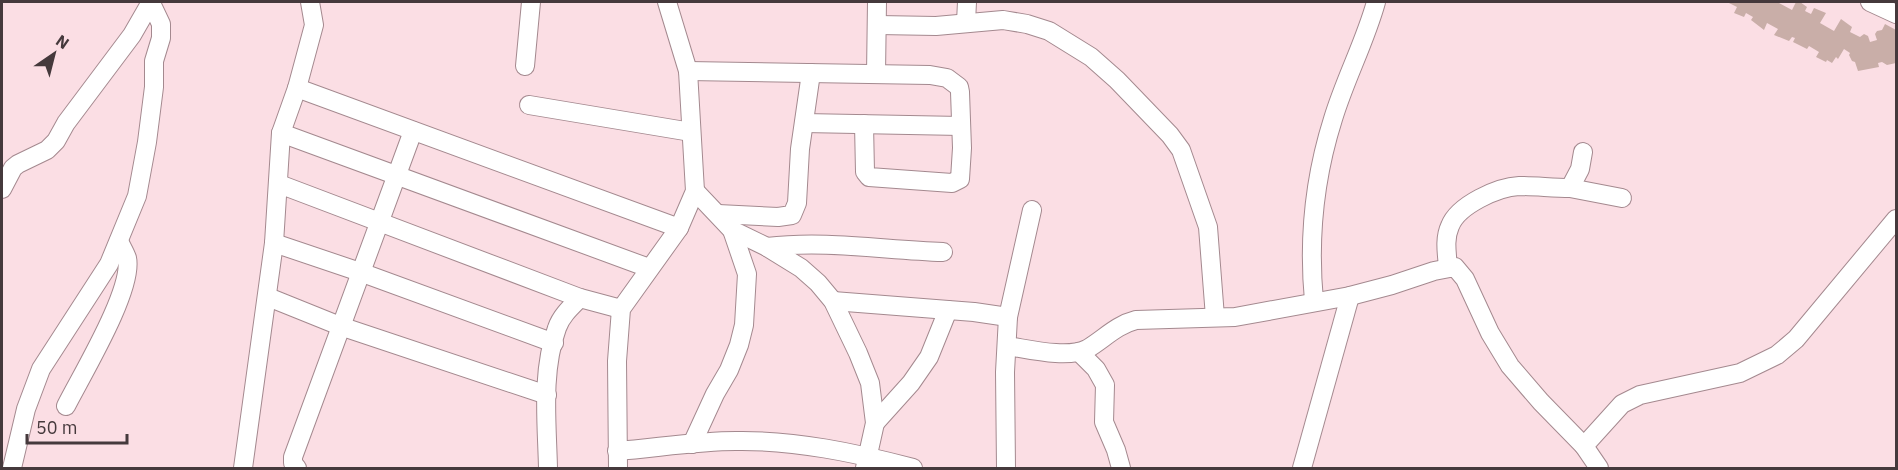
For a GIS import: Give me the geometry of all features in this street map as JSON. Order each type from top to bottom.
[{"type":"street","points":[[2,189],[13,168],[47,150],[56,141],[66,123],[132,35],[151,2]]},
{"type":"street","points":[[12,468],[26,409],[40,369],[109,264],[137,196],[154,87],[154,61],[161,38],[161,24],[151,2]]},
{"type":"street","points":[[243,468],[268,297],[279,184],[281,133],[297,88],[314,25],[310,2]]},
{"type":"street","points":[[525,66],[531,2]]},
{"type":"street","points":[[668,2],[688,72],[695,191],[679,228],[621,309],[617,361],[618,460],[692,444],[736,441],[801,445],[866,462],[913,468]]},
{"type":"street","points":[[866,2],[877,2],[876,74]]},
{"type":"street","points":[[966,22],[967,2]]},
{"type":"street","points":[[1314,301],[1312,250],[1315,191],[1319,170],[1333,118],[1353,62],[1371,21],[1376,2]]},
{"type":"street","points":[[1870,2],[1896,14]]},
{"type":"street","points":[[878,25],[936,26],[1003,20],[1027,24],[1059,37],[1091,57],[1170,135],[1180,150],[1208,227],[1215,316]]},
{"type":"street","points":[[688,72],[941,76],[959,87],[961,176],[958,181],[951,183],[869,177],[865,172],[864,124]]},
{"type":"street","points":[[718,214],[778,218],[792,215],[797,202],[811,73]]},
{"type":"street","points":[[297,88],[679,228]]},
{"type":"street","points":[[529,105],[692,132]]},
{"type":"street","points":[[804,123],[961,126]]},
{"type":"street","points":[[293,467],[293,457],[413,131]]},
{"type":"street","points":[[281,133],[649,268]]},
{"type":"street","points":[[1570,188],[1580,169],[1583,152]]},
{"type":"street","points":[[279,184],[580,298],[621,309]]},
{"type":"street","points":[[1448,267],[1446,247],[1450,224],[1457,215],[1497,190],[1518,186],[1570,188],[1623,198]]},
{"type":"street","points":[[692,444],[739,345],[744,325],[747,274],[732,230],[695,191]]},
{"type":"street","points":[[1006,468],[1005,372],[1008,317],[1032,210]]},
{"type":"street","points":[[1584,446],[1622,404],[1640,396],[1740,373],[1777,355],[1796,339],[1896,219]]},
{"type":"street","points":[[732,230],[767,247],[801,268],[833,301],[870,383],[875,423],[866,462]]},
{"type":"street","points":[[66,406],[115,309],[122,290],[127,258],[118,241]]},
{"type":"street","points":[[274,243],[554,343]]},
{"type":"street","points":[[767,247],[795,244],[943,252]]},
{"type":"street","points":[[1007,346],[1049,352],[1079,352],[1131,321],[1235,317],[1350,296],[1448,267],[1455,267],[1466,279],[1490,333],[1510,366],[1584,446],[1599,468]]},
{"type":"street","points":[[1302,468],[1350,296]]},
{"type":"street","points":[[268,297],[340,326],[547,395]]},
{"type":"street","points":[[548,468],[549,365],[557,327],[567,311],[580,298]]},
{"type":"street","points":[[833,301],[1008,317]]},
{"type":"street","points":[[875,423],[911,384],[929,357],[948,310]]},
{"type":"street","points":[[1079,352],[1096,369],[1105,385],[1104,422],[1121,468]]},
{"type":"building","points":[[1727,2],[1780,2],[1792,10],[1796,2],[1800,2],[1807,7],[1805,11],[1811,14],[1814,8],[1826,13],[1820,23],[1834,31],[1841,19],[1852,27],[1850,32],[1860,37],[1864,34],[1868,36],[1870,42],[1877,40],[1875,34],[1882,30],[1885,24],[1896,30],[1896,63],[1887,65],[1882,62],[1878,63],[1879,67],[1858,71],[1850,53],[1844,49],[1838,59],[1836,57],[1832,63],[1827,60],[1826,62],[1816,57],[1819,52],[1809,46],[1807,49],[1793,42],[1795,38],[1792,37],[1789,41],[1774,35],[1778,29],[1767,23],[1764,30],[1751,20],[1753,17],[1746,13],[1744,17],[1734,13],[1737,7]]}]
